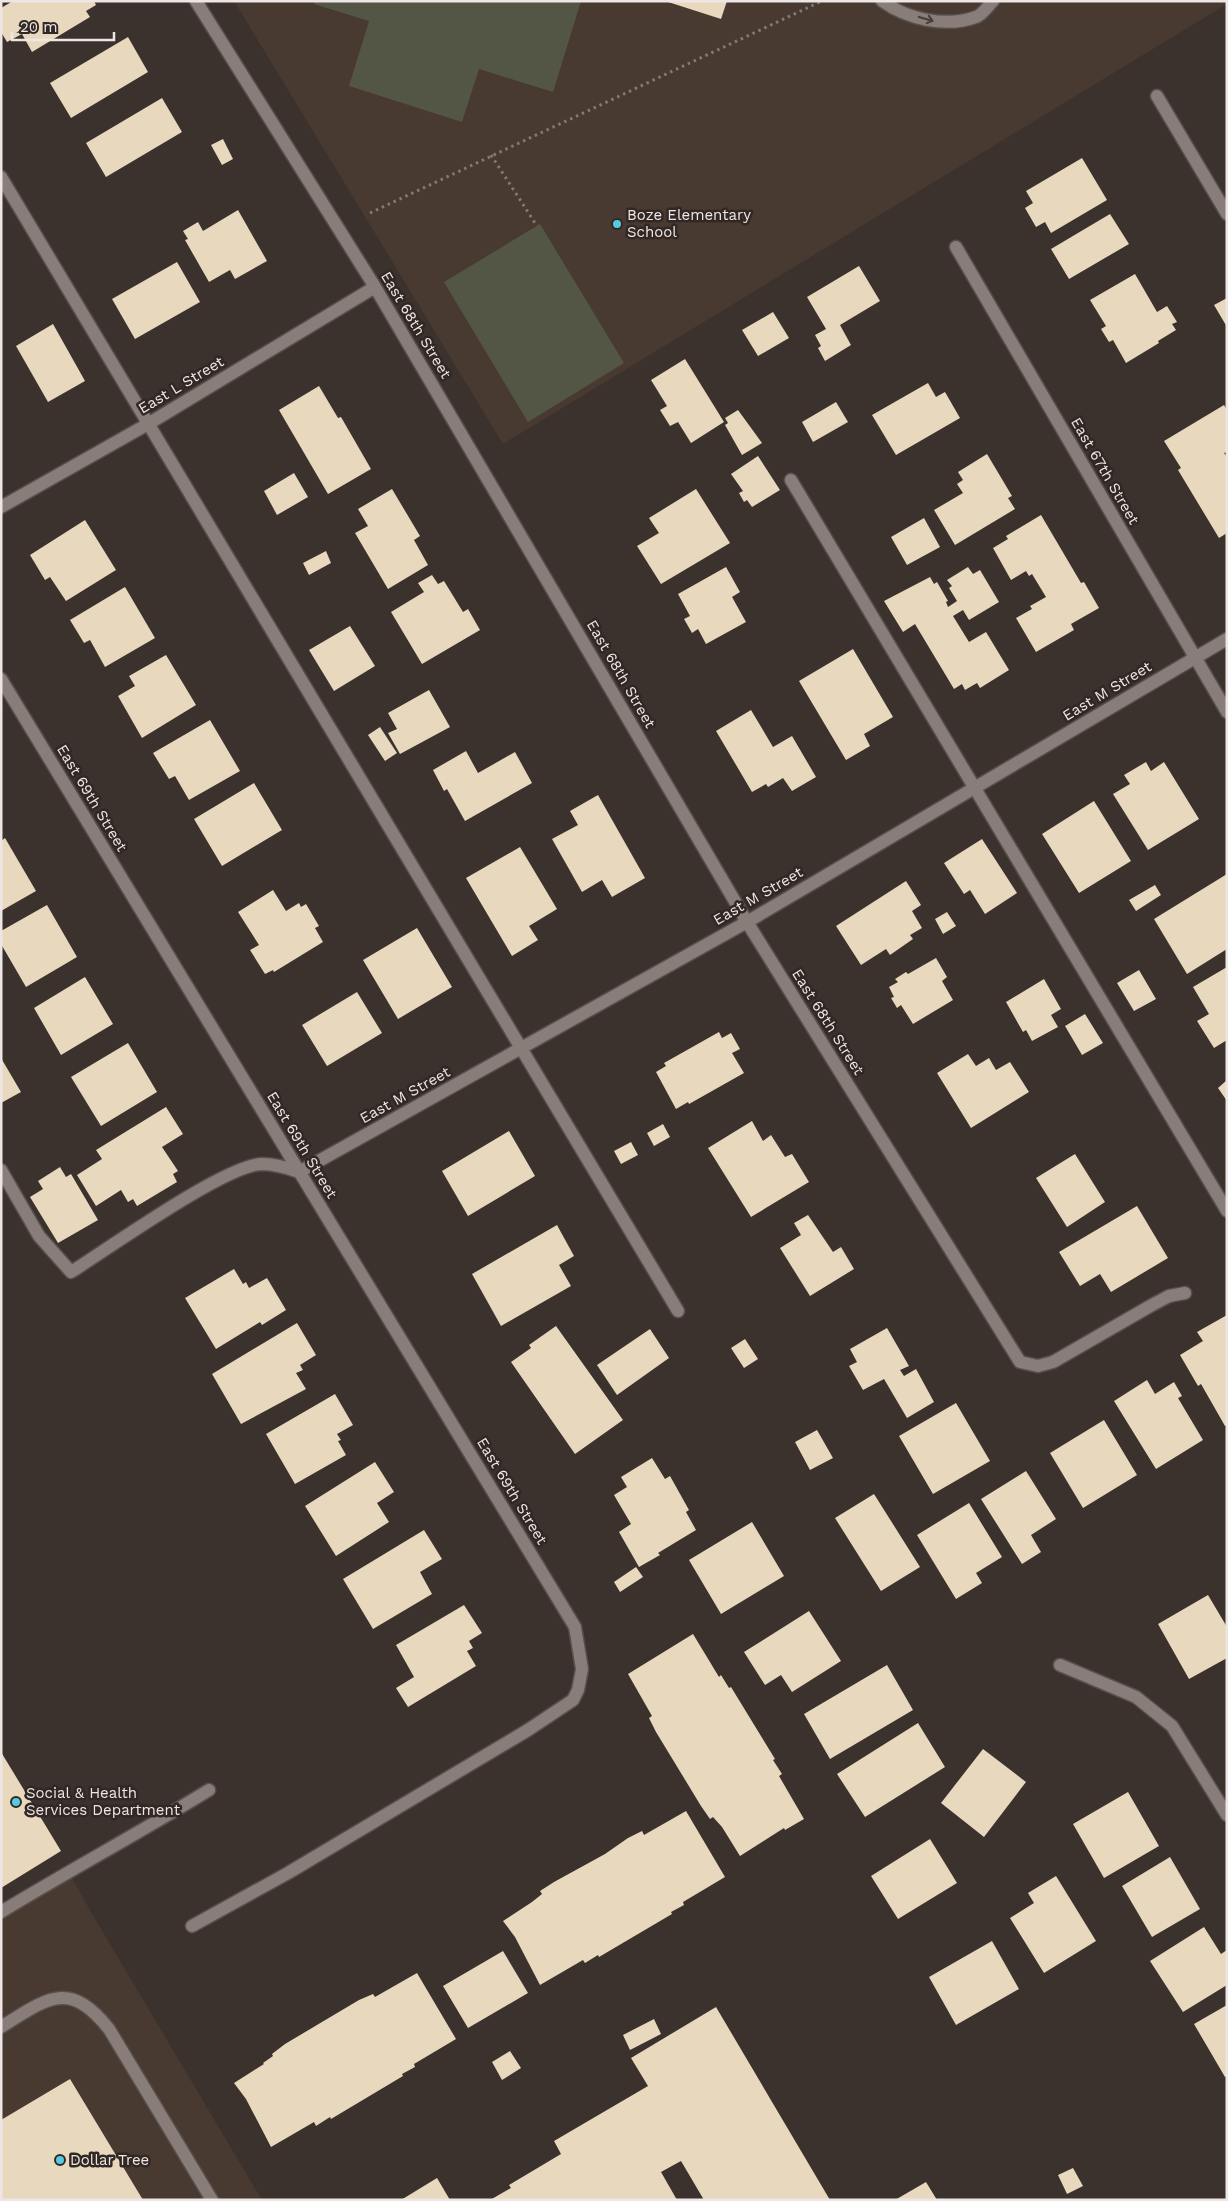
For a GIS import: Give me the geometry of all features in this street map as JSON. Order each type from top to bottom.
[{"type":"street","name":"East 68th Street","points":[[196,1],[375,287],[747,922],[1020,1362],[1038,1366],[1053,1362],[1169,1296],[1186,1293]]},
{"type":"street","points":[[882,1],[894,10],[940,23],[977,17],[994,1]]},
{"type":"street","points":[[1156,96],[1227,214]]},
{"type":"street","points":[[1,177],[678,1311]]},
{"type":"street","name":"East 67th Street","points":[[956,247],[1227,712]]},
{"type":"street","name":"East L Street","points":[[1,507],[148,424],[375,287]]},
{"type":"street","points":[[791,480],[1227,1211]]},
{"type":"street","name":"East M Street","points":[[299,1172],[747,922],[1227,639]]},
{"type":"street","name":"East 69th Street","points":[[1,679],[575,1627],[582,1669],[578,1690],[573,1700],[528,1730],[288,1874],[192,1926]]},
{"type":"street","points":[[1,1170],[39,1236],[71,1272],[208,1186],[246,1168],[262,1164],[283,1167],[299,1172]]},
{"type":"street","points":[[1060,1665],[1136,1697],[1172,1726],[1227,1815]]},
{"type":"street","points":[[1,1912],[68,1872],[132,1838],[209,1790]]},
{"type":"street","points":[[1,2026],[36,2006],[49,2001],[70,1998],[91,2008],[109,2029],[212,2200]]},
{"type":"path","points":[[370,212],[822,1]]},
{"type":"path","points":[[491,155],[537,226]]},
{"type":"shaded area","name":"Boze Elementary School","points":[[234,1],[1227,1],[1227,4],[503,444]]},
{"type":"shaded area","points":[[68,1871],[262,2200],[1,2200],[1,1912]]},
{"type":"green space","points":[[315,1],[581,1],[553,92],[479,69],[462,122],[349,86],[369,21],[314,4]]},
{"type":"green space","points":[[540,224],[624,363],[528,422],[444,282]]},
{"type":"building","points":[[13,1],[94,1],[96,5],[86,11],[90,17],[32,52],[22,34],[7,42],[1,32],[1,8]]},
{"type":"building","points":[[665,1],[727,1],[721,19]]},
{"type":"building","points":[[128,37],[148,72],[71,118],[50,83]]},
{"type":"building","points":[[162,98],[182,132],[106,177],[86,143]]},
{"type":"building","points":[[223,139],[233,159],[222,165],[211,145]]},
{"type":"building","points":[[1082,158],[1107,200],[1051,233],[1045,222],[1036,227],[1025,208],[1033,203],[1026,191]]},
{"type":"building","points":[[238,210],[267,261],[235,279],[230,270],[209,282],[185,240],[188,239],[183,231],[198,222],[203,231]]},
{"type":"building","points":[[1110,214],[1129,244],[1069,279],[1051,249]]},
{"type":"building","points":[[177,262],[200,302],[135,339],[112,299]]},
{"type":"building","points":[[859,266],[880,301],[840,325],[851,345],[825,361],[818,348],[821,346],[815,335],[826,329],[807,297]]},
{"type":"building","points":[[1135,274],[1157,312],[1167,306],[1177,322],[1172,324],[1176,330],[1126,363],[1113,340],[1109,342],[1101,329],[1106,326],[1090,300]]},
{"type":"building","points":[[1227,298],[1227,327],[1214,305]]},
{"type":"building","points":[[773,312],[789,338],[758,356],[742,330]]},
{"type":"building","points":[[53,324],[85,381],[48,402],[16,346]]},
{"type":"building","points":[[685,359],[724,422],[691,443],[678,422],[670,426],[660,410],[667,406],[651,380]]},
{"type":"building","points":[[928,383],[936,397],[945,392],[960,418],[896,455],[872,415]]},
{"type":"building","points":[[319,386],[338,418],[341,417],[371,469],[328,494],[279,410]]},
{"type":"building","points":[[836,402],[848,422],[813,442],[802,422]]},
{"type":"building","points":[[1224,405],[1227,410],[1227,452],[1224,453],[1227,457],[1227,533],[1219,538],[1178,470],[1181,468],[1164,441]]},
{"type":"building","points":[[738,410],[762,443],[742,455],[725,425],[728,423],[725,418]]},
{"type":"building","points":[[987,454],[1012,496],[1008,498],[1015,509],[955,545],[934,510],[963,493],[957,484],[963,480],[958,472]]},
{"type":"building","points":[[758,456],[780,490],[752,507],[747,500],[744,502],[739,493],[743,491],[731,474]]},
{"type":"building","points":[[294,473],[308,497],[277,515],[264,491]]},
{"type":"building","points":[[392,489],[420,536],[414,540],[428,565],[388,589],[355,533],[368,526],[358,509]]},
{"type":"building","points":[[696,489],[730,543],[661,584],[637,546],[659,533],[649,518]]},
{"type":"building","points":[[1041,515],[1081,583],[1084,582],[1099,608],[1071,624],[1074,630],[1036,652],[1016,618],[1032,609],[1030,606],[1046,597],[1032,574],[1029,576],[1026,571],[1011,580],[993,548],[1008,539],[1006,536]]},
{"type":"building","points":[[924,518],[940,547],[907,565],[891,537]]},
{"type":"building","points":[[85,520],[116,570],[66,601],[50,577],[45,580],[30,555]]},
{"type":"building","points":[[326,551],[331,563],[309,575],[303,563]]},
{"type":"building","points":[[726,567],[740,592],[732,597],[746,622],[706,644],[698,629],[692,633],[684,619],[690,616],[678,594]]},
{"type":"building","points":[[968,567],[973,574],[980,570],[999,602],[969,620],[963,610],[953,616],[969,642],[986,632],[1009,670],[980,688],[977,683],[965,690],[962,684],[954,689],[915,624],[903,632],[884,601],[930,577],[934,584],[937,582],[948,601],[946,602],[948,607],[957,601],[949,588],[952,586],[947,580]]},
{"type":"building","points":[[432,575],[438,584],[444,581],[463,612],[468,609],[480,630],[422,664],[391,612],[424,592],[418,583]]},
{"type":"building","points":[[125,587],[155,638],[105,667],[90,640],[84,643],[70,620]]},
{"type":"building","points":[[350,626],[375,666],[334,691],[309,650]]},
{"type":"building","points":[[853,649],[893,717],[864,734],[870,746],[846,760],[799,681]]},
{"type":"building","points":[[166,655],[196,705],[142,738],[118,696],[135,686],[129,676]]},
{"type":"building","points":[[429,690],[450,727],[400,754],[388,733],[397,729],[388,713]]},
{"type":"building","points":[[751,710],[773,747],[792,736],[816,777],[792,791],[783,778],[768,787],[766,784],[752,792],[716,731]]},
{"type":"building","points":[[210,720],[240,771],[189,800],[175,776],[169,779],[153,753]]},
{"type":"building","points":[[380,727],[397,753],[385,761],[368,735]]},
{"type":"building","points":[[466,751],[478,773],[515,752],[532,783],[465,821],[447,789],[444,791],[433,770]]},
{"type":"building","points":[[1146,762],[1151,771],[1164,762],[1199,819],[1148,850],[1113,794],[1130,784],[1124,775]]},
{"type":"building","points":[[254,783],[282,830],[222,866],[194,819]]},
{"type":"building","points":[[598,795],[645,878],[612,897],[602,880],[582,892],[552,839],[578,825],[570,811]]},
{"type":"building","points":[[1094,801],[1131,861],[1079,893],[1042,834]]},
{"type":"building","points":[[5,838],[36,891],[1,911],[1,841]]},
{"type":"building","points":[[982,839],[1017,893],[985,914],[970,890],[964,894],[944,863]]},
{"type":"building","points":[[520,847],[557,909],[529,926],[538,940],[512,956],[466,878]]},
{"type":"building","points":[[1227,874],[1227,949],[1187,974],[1154,919]]},
{"type":"building","points":[[906,881],[921,905],[912,911],[922,928],[910,935],[913,939],[890,955],[886,949],[861,965],[836,926]]},
{"type":"building","points":[[1155,885],[1161,895],[1136,911],[1129,900]]},
{"type":"building","points":[[273,890],[286,911],[299,903],[301,907],[306,904],[319,926],[315,928],[323,942],[274,972],[273,970],[265,974],[250,950],[259,945],[238,912]]},
{"type":"building","points":[[47,905],[77,957],[26,987],[1,944],[1,931]]},
{"type":"building","points":[[947,912],[956,926],[943,934],[935,919]]},
{"type":"building","points":[[417,928],[452,987],[398,1019],[363,960]]},
{"type":"building","points":[[936,958],[947,977],[942,981],[953,1000],[913,1024],[901,1005],[897,1008],[891,998],[894,997],[889,987],[898,982],[895,979],[906,972],[908,974]]},
{"type":"building","points":[[1227,967],[1227,1040],[1214,1048],[1197,1021],[1209,1014],[1193,987]]},
{"type":"building","points":[[1139,970],[1156,999],[1134,1011],[1117,983]]},
{"type":"building","points":[[85,977],[113,1024],[61,1055],[34,1008]]},
{"type":"building","points":[[1044,979],[1061,1009],[1051,1015],[1058,1027],[1032,1041],[1026,1030],[1023,1032],[1006,1002]]},
{"type":"building","points":[[357,992],[382,1033],[327,1066],[302,1025]]},
{"type":"building","points":[[1085,1014],[1103,1043],[1082,1055],[1065,1026]]},
{"type":"building","points":[[719,1032],[722,1038],[731,1033],[740,1049],[732,1053],[744,1073],[689,1104],[688,1102],[676,1109],[656,1072],[666,1066],[664,1063]]},
{"type":"building","points":[[128,1043],[157,1092],[101,1126],[71,1077]]},
{"type":"building","points":[[968,1054],[976,1066],[989,1058],[996,1070],[1010,1062],[1029,1092],[971,1128],[937,1073]]},
{"type":"building","points":[[1,1058],[21,1092],[1,1103]]},
{"type":"building","points":[[1227,1080],[1227,1101],[1218,1088]]},
{"type":"building","points":[[166,1107],[183,1134],[162,1147],[178,1171],[173,1174],[177,1182],[137,1206],[133,1199],[128,1202],[121,1190],[96,1206],[77,1175],[102,1159],[96,1150]]},
{"type":"building","points":[[752,1121],[763,1141],[771,1135],[785,1157],[792,1154],[809,1182],[751,1217],[708,1148]]},
{"type":"building","points":[[663,1124],[670,1137],[654,1146],[647,1133]]},
{"type":"building","points":[[509,1131],[535,1176],[468,1216],[442,1171]]},
{"type":"building","points":[[631,1142],[638,1155],[621,1164],[614,1151]]},
{"type":"building","points":[[1075,1154],[1105,1202],[1067,1227],[1036,1178]]},
{"type":"building","points":[[60,1167],[66,1177],[71,1174],[98,1220],[58,1243],[30,1197],[43,1189],[38,1181]]},
{"type":"building","points":[[1137,1206],[1168,1258],[1111,1292],[1100,1274],[1080,1286],[1059,1252]]},
{"type":"building","points":[[808,1215],[833,1252],[841,1247],[854,1269],[810,1296],[780,1248],[801,1235],[794,1223]]},
{"type":"building","points":[[557,1225],[574,1256],[559,1265],[571,1286],[501,1326],[472,1274]]},
{"type":"building","points":[[234,1269],[243,1284],[246,1282],[249,1288],[267,1278],[286,1310],[262,1325],[260,1322],[216,1349],[185,1298]]},
{"type":"building","points":[[1227,1315],[1227,1425],[1225,1426],[1201,1384],[1198,1386],[1180,1355],[1203,1341],[1197,1332]]},
{"type":"building","points":[[297,1323],[316,1355],[300,1365],[303,1370],[296,1373],[306,1389],[241,1424],[212,1374]]},
{"type":"building","points":[[556,1326],[623,1420],[575,1454],[511,1362],[531,1348],[529,1345]]},
{"type":"building","points":[[887,1328],[909,1366],[900,1370],[904,1376],[916,1369],[934,1402],[907,1418],[884,1379],[863,1390],[849,1366],[857,1362],[850,1349]]},
{"type":"building","points":[[650,1329],[669,1358],[617,1395],[597,1365]]},
{"type":"building","points":[[745,1339],[758,1359],[744,1368],[731,1348]]},
{"type":"building","points":[[1147,1380],[1155,1394],[1174,1382],[1182,1396],[1178,1398],[1203,1440],[1156,1469],[1114,1401]]},
{"type":"building","points":[[335,1394],[353,1425],[337,1434],[341,1440],[338,1441],[346,1455],[295,1484],[266,1434]]},
{"type":"building","points":[[956,1403],[990,1461],[933,1494],[899,1436]]},
{"type":"building","points":[[1104,1420],[1137,1475],[1083,1508],[1050,1453]]},
{"type":"building","points":[[817,1430],[833,1458],[810,1470],[795,1442]]},
{"type":"building","points":[[652,1458],[665,1479],[670,1476],[689,1510],[686,1512],[696,1530],[639,1567],[619,1532],[631,1524],[614,1495],[627,1487],[621,1477]]},
{"type":"building","points":[[375,1462],[394,1492],[377,1503],[389,1522],[336,1556],[305,1506]]},
{"type":"building","points":[[1026,1471],[1056,1519],[1031,1535],[1041,1552],[1022,1564],[981,1499]]},
{"type":"building","points":[[874,1494],[920,1567],[881,1591],[835,1518]]},
{"type":"building","points":[[969,1503],[1002,1557],[976,1573],[982,1583],[956,1599],[917,1535]]},
{"type":"building","points":[[752,1522],[784,1576],[721,1614],[689,1560]]},
{"type":"building","points":[[424,1530],[442,1559],[420,1572],[432,1594],[373,1629],[343,1579]]},
{"type":"building","points":[[636,1567],[643,1577],[620,1592],[614,1582]]},
{"type":"building","points":[[1208,1595],[1227,1627],[1227,1658],[1189,1679],[1158,1624]]},
{"type":"building","points":[[464,1605],[482,1633],[469,1641],[473,1648],[467,1651],[476,1666],[408,1707],[396,1688],[414,1677],[396,1645]]},
{"type":"building","points":[[809,1611],[841,1661],[792,1692],[781,1675],[765,1685],[744,1652]]},
{"type":"building","points":[[693,1634],[719,1677],[721,1675],[729,1688],[731,1687],[775,1759],[773,1760],[782,1774],[779,1776],[804,1819],[785,1830],[784,1828],[740,1856],[722,1827],[713,1817],[710,1819],[701,1806],[656,1732],[649,1718],[652,1716],[628,1674]]},
{"type":"building","points":[[887,1665],[913,1710],[830,1759],[804,1714]]},
{"type":"building","points":[[918,1723],[945,1767],[865,1817],[837,1774]]},
{"type":"building","points":[[983,1749],[1026,1782],[984,1837],[941,1803]]},
{"type":"building","name":"Social & Health Services Department","points":[[1,1752],[61,1851],[1,1888]]},
{"type":"building","points":[[1128,1792],[1159,1846],[1104,1878],[1073,1824]]},
{"type":"building","points":[[686,1811],[725,1877],[683,1902],[684,1905],[671,1912],[672,1914],[599,1957],[598,1955],[585,1963],[583,1960],[540,1985],[515,1937],[503,1921],[532,1902],[542,1894],[540,1891],[554,1882],[605,1854],[628,1838],[642,1831],[644,1835]]},
{"type":"building","points":[[930,1839],[957,1883],[898,1919],[871,1876]]},
{"type":"building","points":[[1170,1857],[1200,1909],[1152,1937],[1122,1886]]},
{"type":"building","points":[[1056,1876],[1096,1941],[1044,1973],[1010,1918],[1034,1903],[1028,1893]]},
{"type":"building","points":[[1204,1927],[1221,1954],[1227,1950],[1227,1985],[1183,2012],[1150,1961]]},
{"type":"building","points":[[992,1941],[1019,1989],[956,2025],[929,1977]]},
{"type":"building","points":[[503,1951],[528,1993],[468,2028],[443,1986]]},
{"type":"building","points":[[417,1973],[456,2039],[414,2064],[415,2067],[402,2074],[403,2076],[331,2119],[330,2117],[316,2126],[314,2122],[271,2147],[246,2099],[234,2083],[264,2064],[273,2056],[272,2054],[285,2044],[359,2000],[373,1994],[375,1997]]},
{"type":"building","points":[[1227,2005],[1227,2076],[1225,2077],[1194,2024]]},
{"type":"building","points":[[716,2007],[830,2200],[704,2200],[681,2161],[661,2172],[677,2200],[490,2200],[511,2188],[509,2185],[561,2154],[554,2141],[648,2086],[631,2058]]},
{"type":"building","points":[[654,2019],[661,2034],[630,2050],[623,2035]]},
{"type":"building","points":[[510,2051],[521,2068],[502,2080],[492,2062]]},
{"type":"building","name":"Dollar Tree","points":[[70,2079],[143,2200],[1,2200],[1,2120]]},
{"type":"building","points":[[1073,2168],[1083,2186],[1067,2194],[1058,2175]]},
{"type":"building","points":[[437,2178],[450,2200],[401,2200]]},
{"type":"building","points":[[926,2182],[937,2200],[895,2200]]},
{"type":"place","name":"Boze Elementary School","points":[[617,224]]},
{"type":"place","name":"Social & Health Services Department","points":[[16,1802]]},
{"type":"place","name":"Dollar Tree","points":[[60,2160]]}]
